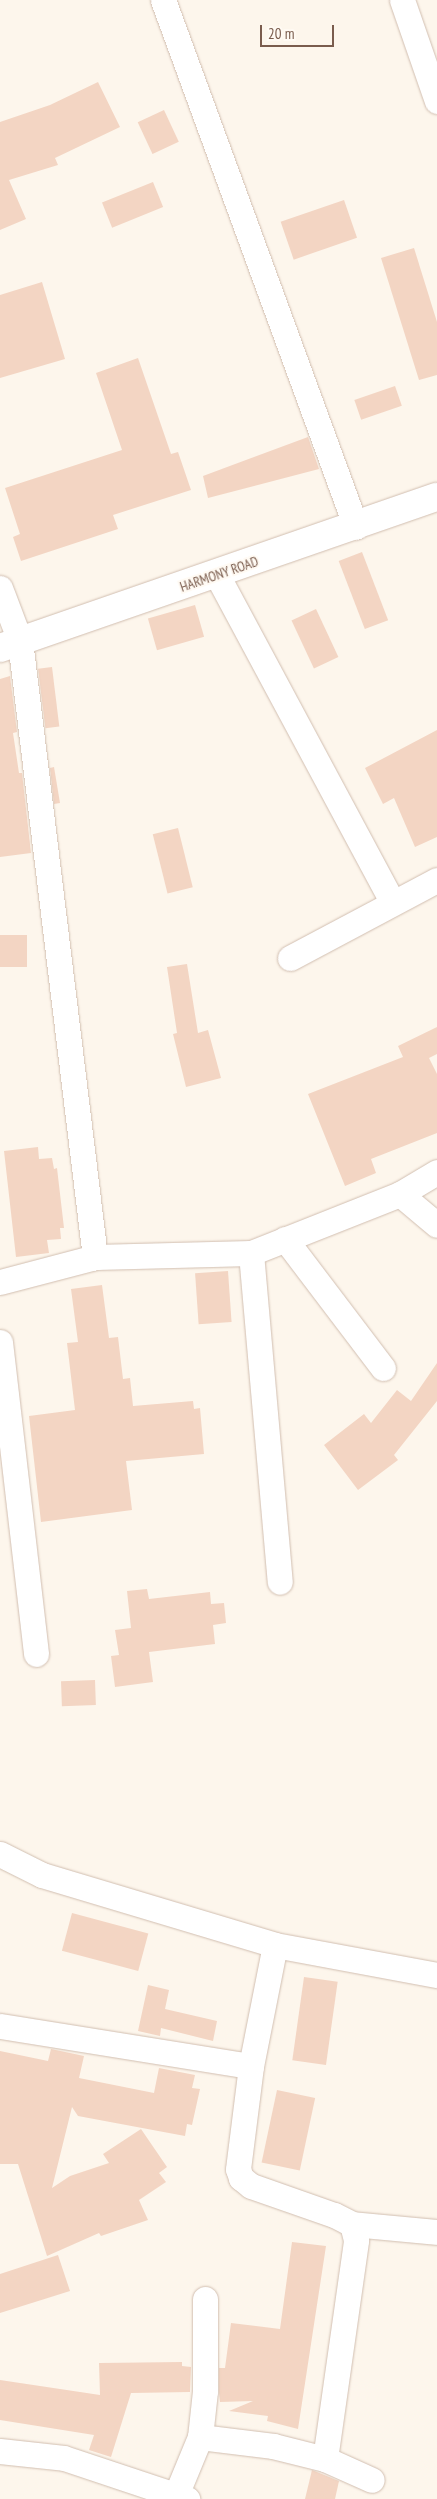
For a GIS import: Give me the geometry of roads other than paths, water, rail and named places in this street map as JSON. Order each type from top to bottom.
[{"type":"main road","name":"HARMONY ROAD","points":[[10,644],[217,575],[437,497]]},
{"type":"street","points":[[163,0],[356,527]]},
{"type":"street","points":[[402,0],[437,101]]},
{"type":"street","points":[[217,575],[392,901]]},
{"type":"street","points":[[0,588],[10,644],[95,1257]]},
{"type":"street","points":[[290,958],[392,901],[437,880]]},
{"type":"street","points":[[0,1282],[95,1257],[250,1253],[400,1194],[437,1172]]},
{"type":"street","points":[[400,1194],[437,1225]]},
{"type":"street","points":[[285,1239],[383,1368]]},
{"type":"street","points":[[250,1253],[280,1582]]},
{"type":"street","points":[[0,1342],[36,1654]]},
{"type":"street","points":[[0,1854],[60,1881],[275,1945],[437,1974]]},
{"type":"street","points":[[275,1945],[251,2066],[238,2169],[241,2178],[251,2186],[334,2215],[352,2224],[437,2232]]},
{"type":"street","points":[[0,2026],[251,2066]]},
{"type":"street","points":[[325,2459],[356,2240],[352,2224]]},
{"type":"street","points":[[0,2451],[64,2458],[182,2497],[200,2437],[206,2391],[205,2299]]},
{"type":"street","points":[[200,2437],[273,2446],[325,2459],[372,2480]]}]
